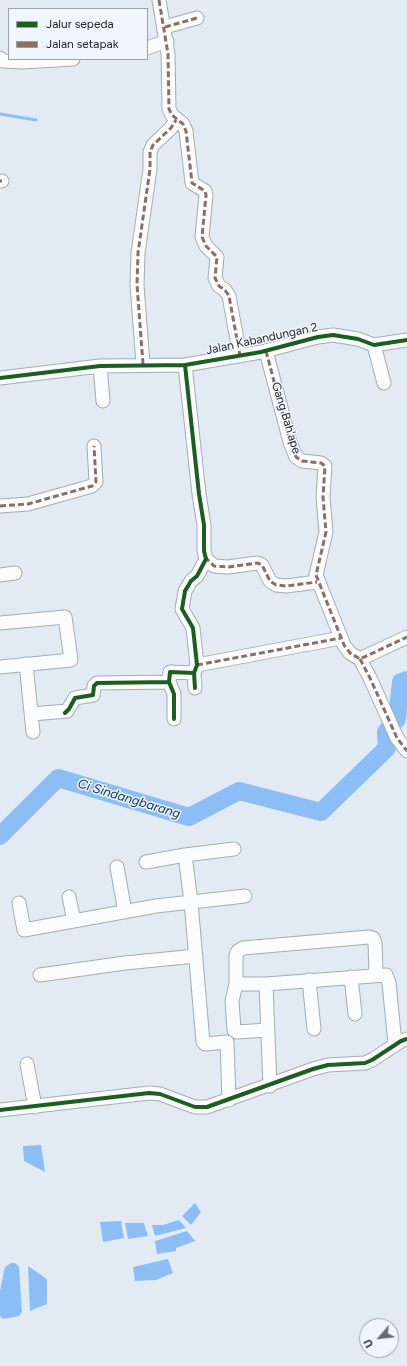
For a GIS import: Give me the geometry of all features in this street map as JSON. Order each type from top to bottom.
[{"type":"street","points":[[159,0],[165,27],[169,109],[186,131],[192,183],[205,191],[206,195],[202,238],[206,246],[216,254],[217,257],[215,278],[219,286],[225,290],[229,296],[240,356]]},
{"type":"street","points":[[165,27],[197,18]]},
{"type":"street","points":[[148,48],[166,41]]},
{"type":"street","points":[[0,58],[3,61],[22,62],[56,60]]},
{"type":"street","points":[[143,364],[137,285],[138,253],[149,175],[150,152],[153,145],[171,128],[176,120]]},
{"type":"street","name":"Jalan Kabandungan 2","points":[[0,378],[100,366],[143,364],[185,365],[266,351],[318,337],[333,335],[358,339],[374,345],[407,340]]},
{"type":"street","points":[[374,345],[384,383]]},
{"type":"street","name":"Gang Bah'ape","points":[[266,351],[290,442],[296,457],[302,461],[321,463],[325,466],[323,497],[326,532],[324,545],[318,562],[316,575],[317,582]]},
{"type":"street","points":[[185,365],[199,494],[204,525],[204,551],[206,559],[214,566],[228,567],[257,563],[262,565],[270,582],[276,586],[317,582],[341,638],[350,653],[360,659],[387,718],[407,751]]},
{"type":"street","points":[[100,366],[103,401]]},
{"type":"street","points":[[0,506],[28,504],[92,486],[96,482],[94,446]]},
{"type":"street","points":[[195,688],[193,628],[182,609],[185,591],[191,581],[197,576],[206,559]]},
{"type":"street","points":[[0,575],[15,573]]},
{"type":"street","points":[[0,623],[65,617],[71,660],[0,667]]},
{"type":"street","points":[[360,659],[407,637]]},
{"type":"street","points":[[174,719],[174,694],[169,682],[170,672],[195,669],[341,638]]},
{"type":"street","points":[[26,664],[33,732]]},
{"type":"street","points":[[32,714],[67,711],[75,698],[93,695],[94,686],[97,683],[169,682]]},
{"type":"street","points":[[146,862],[185,855],[234,849]]},
{"type":"street","points":[[185,855],[192,902],[203,1042],[205,1044],[227,1042],[229,1100]]},
{"type":"street","points":[[117,866],[125,912]]},
{"type":"street","points":[[19,903],[24,930],[125,912],[245,896]]},
{"type":"street","points":[[69,897],[74,921]]},
{"type":"street","points":[[268,1030],[237,1032],[234,1030],[232,1000],[236,984],[236,955],[238,950],[243,948],[369,937],[373,938],[375,943],[376,975]]},
{"type":"street","points":[[40,975],[125,963],[196,956]]},
{"type":"street","points":[[236,984],[266,984],[386,975],[395,1044]]},
{"type":"street","points":[[351,977],[355,1014]]},
{"type":"street","points":[[309,980],[314,1029]]},
{"type":"street","points":[[266,984],[270,1086]]},
{"type":"street","points":[[0,1110],[149,1093],[160,1094],[196,1107],[207,1107],[328,1065],[372,1060],[395,1044],[407,1039]]},
{"type":"street","points":[[27,1064],[35,1107]]},
{"type":"water","points":[[41,1145],[45,1172],[24,1161],[23,1146]]},
{"type":"water","points":[[195,1203],[201,1212],[191,1225],[182,1216]]},
{"type":"water","points":[[179,1220],[186,1228],[155,1236],[152,1225],[163,1225]]},
{"type":"water","points":[[121,1221],[124,1238],[103,1242],[100,1222]]},
{"type":"water","points":[[125,1223],[144,1223],[148,1236],[128,1239]]},
{"type":"water","points":[[187,1231],[195,1241],[176,1248],[176,1251],[157,1254],[155,1241]]},
{"type":"water","points":[[168,1259],[173,1273],[156,1280],[135,1281],[133,1267]]},
{"type":"water","points":[[11,1263],[15,1263],[19,1267],[22,1312],[19,1316],[3,1319],[0,1316],[0,1291],[5,1267]]},
{"type":"water","points":[[28,1266],[47,1279],[47,1304],[30,1311]]},
{"type":"waterway","points":[[0,114],[36,120]]},
{"type":"waterway","name":"Ci Sindangbarang","points":[[0,836],[58,778],[189,817],[239,791],[321,812],[387,748],[386,732],[397,719],[401,682],[407,680]]},
{"type":"marked path","points":[[159,0],[168,54],[169,109],[172,115],[183,124],[186,131],[192,183],[205,191],[206,195],[202,237],[206,246],[217,257],[215,278],[219,286],[225,290],[229,296],[240,356]]},
{"type":"marked path","points":[[165,27],[197,18]]},
{"type":"marked path","points":[[143,364],[137,285],[138,253],[150,169],[150,152],[153,145],[171,128],[176,120]]},
{"type":"marked path","points":[[266,351],[290,442],[296,457],[302,461],[321,463],[325,466],[323,497],[326,532],[316,575],[344,645],[350,653],[360,659],[407,637]]},
{"type":"marked path","points":[[0,506],[28,504],[92,486],[96,482],[94,446]]},
{"type":"marked path","points":[[205,557],[214,566],[228,567],[257,563],[262,565],[270,581],[276,585],[286,586],[317,582]]},
{"type":"marked path","points":[[197,665],[341,638]]},
{"type":"marked path","points":[[360,659],[397,738],[407,751]]},
{"type":"cycle path","points":[[0,378],[100,366],[185,365],[261,352],[318,337],[333,335],[358,339],[374,345],[407,340]]},
{"type":"cycle path","points":[[185,365],[199,494],[204,525],[204,551],[206,559],[197,576],[191,581],[185,591],[182,609],[193,628],[197,665],[194,673],[195,688]]},
{"type":"cycle path","points":[[174,719],[174,694],[169,682],[170,672],[194,673]]},
{"type":"cycle path","points":[[65,713],[75,698],[93,695],[94,686],[97,683],[169,682]]},
{"type":"cycle path","points":[[0,1110],[149,1093],[160,1094],[195,1107],[207,1107],[313,1069],[328,1065],[365,1063],[401,1041],[407,1039]]}]
